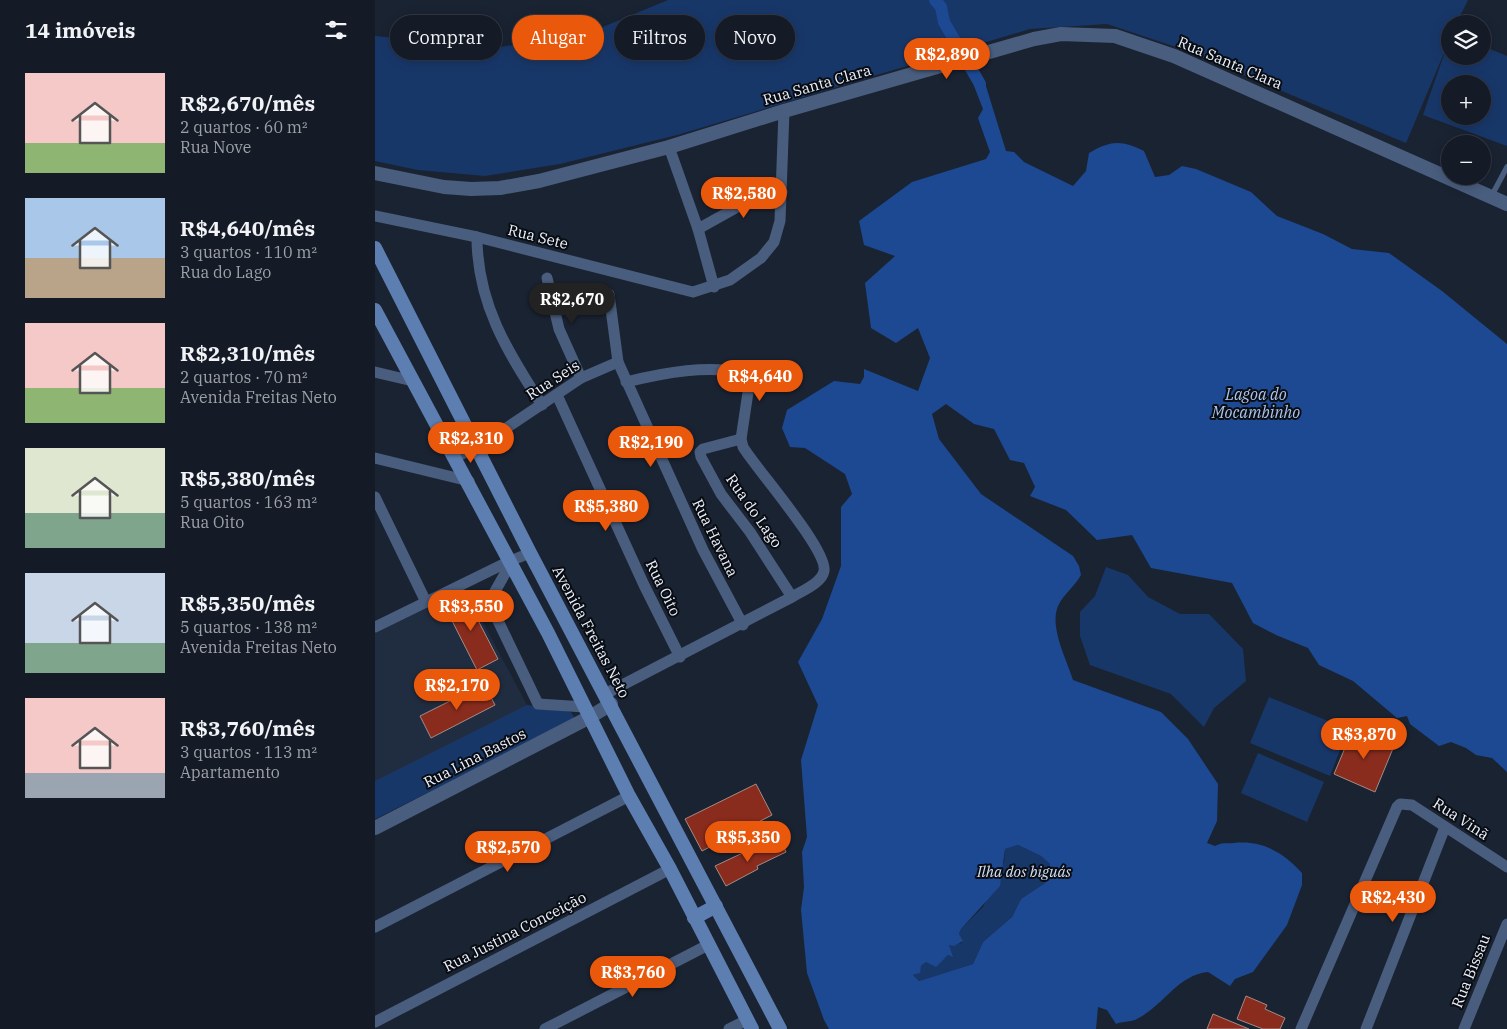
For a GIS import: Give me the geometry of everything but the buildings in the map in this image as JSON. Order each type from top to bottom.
[{"type":"main road","name":"Avenida Freitas Neto","points":[[375,248],[478,447],[530,553],[780,1029]]},
{"type":"main road","points":[[375,310],[469,481],[629,796],[670,869],[749,1024]]},
{"type":"main road","points":[[694,918],[716,906]]},
{"type":"street","name":"Rua Santa Clara","points":[[375,173],[444,187],[499,188],[549,179],[669,147],[784,110],[1034,39],[1061,34],[1109,35],[1131,40],[1174,56],[1507,204]]},
{"type":"street","points":[[669,147],[699,229],[715,287],[730,280],[761,258],[774,242],[780,221],[784,110]]},
{"type":"street","points":[[699,229],[741,205],[781,192]]},
{"type":"street","name":"Rua Sete","points":[[375,216],[477,237],[693,292],[715,287]]},
{"type":"street","points":[[477,237],[480,278],[498,333],[542,405]]},
{"type":"street","points":[[547,278],[559,329],[581,378]]},
{"type":"street","name":"Rua Havana","points":[[609,294],[618,362],[626,382],[703,550],[743,625]]},
{"type":"street","name":"Rua Seis","points":[[455,457],[478,447],[557,396],[581,378],[618,362]]},
{"type":"street","points":[[626,382],[692,370],[710,369],[747,373],[750,379],[741,439]]},
{"type":"street","points":[[375,372],[413,381]]},
{"type":"street","name":"Rua Oito","points":[[557,396],[644,585],[680,657]]},
{"type":"street","name":"Rua do Lago","points":[[608,699],[680,657],[793,597],[820,580],[824,573],[823,559],[811,538],[748,454],[741,439],[703,449],[700,452],[701,457],[721,494],[750,532],[793,597]]},
{"type":"street","points":[[375,458],[469,481]]},
{"type":"street","points":[[375,497],[426,602]]},
{"type":"street","points":[[375,627],[530,553]]},
{"type":"street","points":[[511,562],[489,602],[538,704],[587,712]]},
{"type":"street","name":"Rua Lina Bastos","points":[[375,828],[608,699]]},
{"type":"street","points":[[375,928],[629,796]]},
{"type":"street","name":"Rua Vinã","points":[[1301,1029],[1397,807],[1404,804],[1412,805],[1507,867]]},
{"type":"street","points":[[1366,1029],[1445,827]]},
{"type":"street","name":"Rua Justina Conceição","points":[[375,1022],[670,869]]},
{"type":"street","name":"Rua Bissau","points":[[1463,1029],[1507,924]]},
{"type":"street","points":[[545,1029],[708,945]]},
{"type":"street","points":[[729,1029],[749,1024]]},
{"type":"lane","points":[[1491,197],[1507,167]]},
{"type":"shaded area","points":[[463,585],[527,705],[571,712],[375,819],[375,633]]},
{"type":"green space","points":[[668,0],[1468,0],[1460,15],[1441,15],[1441,60],[1406,143],[1182,49],[1107,24],[1030,29],[677,135],[560,164],[485,176],[418,170],[375,161],[375,36],[390,38],[390,60],[502,60],[502,47],[512,45],[512,60],[604,60],[604,26],[614,22],[614,60],[705,60],[705,15],[632,15]]},
{"type":"green space","points":[[1491,49],[1507,56],[1507,146],[1491,140],[1491,135],[1477,135],[1450,125],[1491,125],[1491,75],[1441,75],[1441,122],[1423,115],[1441,63],[1441,65],[1491,65]]},
{"type":"green space","points":[[1106,567],[1128,575],[1148,597],[1180,614],[1209,614],[1243,649],[1246,681],[1214,708],[1204,727],[1171,694],[1090,665],[1080,636],[1080,612],[1095,596]]},
{"type":"green space","points":[[1269,697],[1348,729],[1330,776],[1250,743]]},
{"type":"green space","points":[[527,705],[571,712],[575,719],[375,819],[375,781]]},
{"type":"green space","points":[[1258,753],[1324,782],[1307,822],[1241,793]]},
{"type":"green space","name":"Ilha dos biguás","points":[[1018,845],[1041,856],[1050,864],[1050,874],[1045,883],[1021,899],[1012,917],[983,942],[973,964],[919,981],[913,975],[919,973],[921,966],[926,962],[935,963],[948,955],[952,956],[949,945],[962,943],[959,934],[961,929],[983,907],[1004,862],[1005,849]]},
{"type":"water","name":"Lagoa do Mocambinho","points":[[985,83],[1006,151],[1014,152],[1024,162],[1073,186],[1086,171],[1089,153],[1116,143],[1123,143],[1144,151],[1155,177],[1169,175],[1182,166],[1196,169],[1251,192],[1277,216],[1323,234],[1352,249],[1389,253],[1442,291],[1507,344],[1507,772],[1492,758],[1476,755],[1466,748],[1451,742],[1439,746],[1410,724],[1407,716],[1397,718],[1353,681],[1319,665],[1308,648],[1253,623],[1232,583],[1151,568],[1132,535],[1097,540],[1066,510],[1030,496],[1035,487],[1024,463],[1010,460],[994,429],[974,424],[946,404],[932,414],[939,439],[981,494],[1073,556],[1079,566],[1081,575],[1060,602],[1056,614],[1057,633],[1073,680],[1161,712],[1188,739],[1218,784],[1217,821],[1207,843],[1215,846],[1245,843],[1272,849],[1288,859],[1302,873],[1302,885],[1287,925],[1253,972],[1235,979],[1230,986],[1208,972],[1197,974],[1187,979],[1145,1014],[1133,1021],[1116,1024],[1107,1010],[1098,1007],[1096,1029],[829,1029],[807,973],[801,910],[804,887],[802,852],[807,837],[801,760],[818,705],[798,662],[822,619],[841,566],[841,507],[852,494],[845,474],[805,448],[790,447],[782,428],[787,410],[834,381],[860,384],[864,377],[864,369],[918,391],[930,358],[918,328],[896,343],[871,328],[865,283],[895,256],[864,245],[859,221],[912,182],[986,159],[990,152],[978,118],[983,109],[974,86]],"holes":[[[1018,845],[1041,856],[1050,864],[1050,874],[1045,883],[1021,899],[1012,917],[983,942],[973,964],[919,981],[913,975],[920,973],[921,966],[926,962],[936,967],[948,955],[953,957],[949,945],[954,946],[963,941],[959,934],[961,929],[1000,886],[1005,849]]]},
{"type":"waterway","points":[[935,0],[941,7],[944,22],[980,84]]}]
